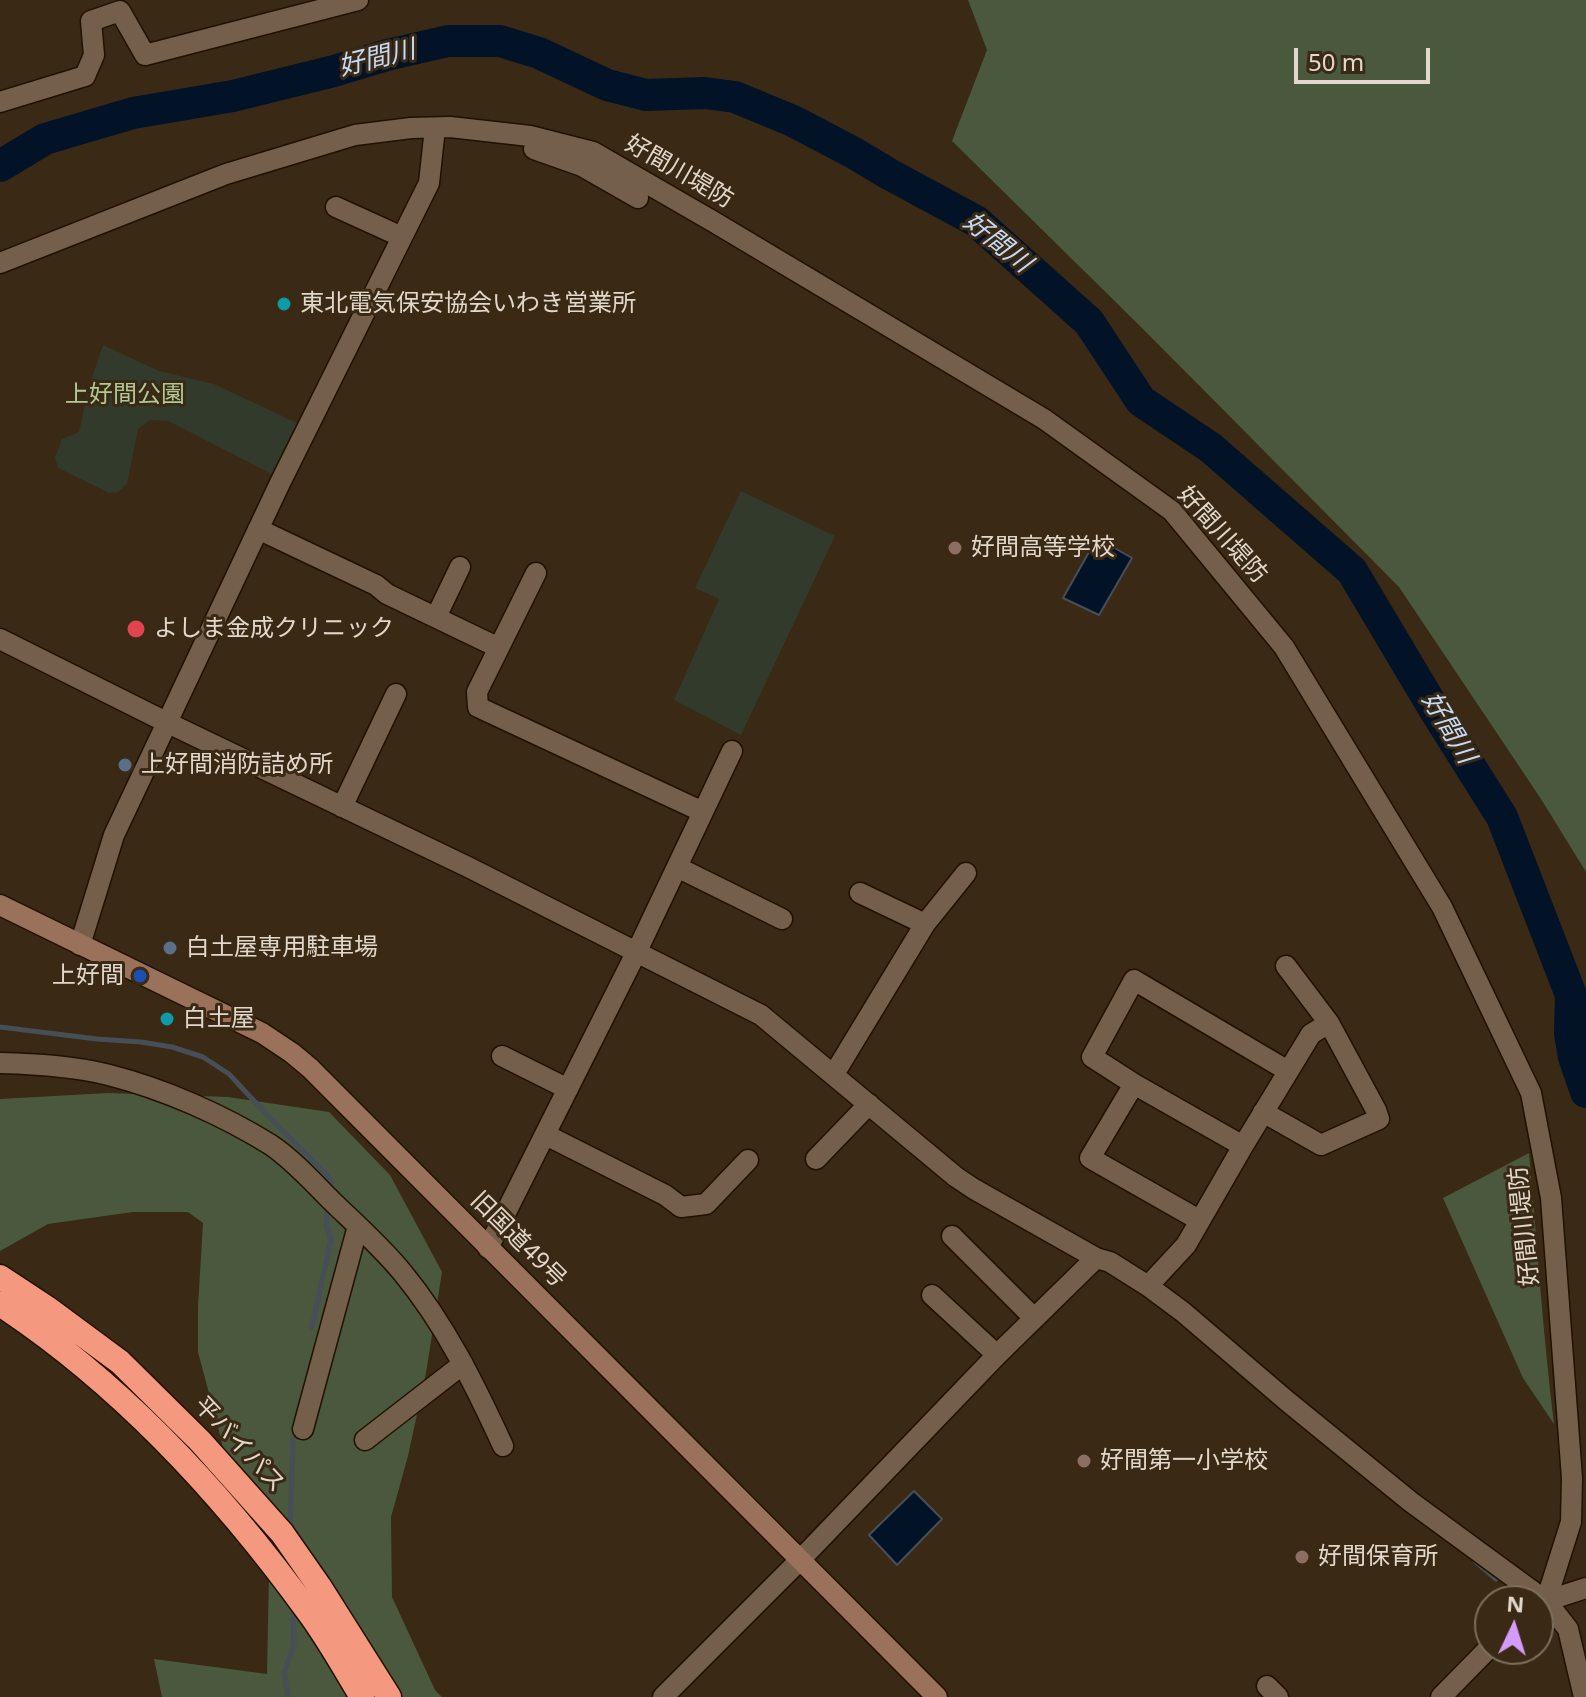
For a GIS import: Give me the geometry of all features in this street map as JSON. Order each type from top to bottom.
[{"type":"highway","name":"平バイパス","points":[[0,1277],[120,1362],[200,1441],[282,1533],[389,1697]]},
{"type":"highway","name":"平バイパス","points":[[0,1304],[31,1324],[126,1401],[211,1489],[304,1606],[362,1697]]},
{"type":"street","points":[[0,102],[85,76],[94,55],[91,21],[120,11],[145,55],[358,0]]},
{"type":"street","name":"好間川堤防","points":[[0,263],[240,170],[355,135],[450,127],[530,136],[593,152],[783,262],[1044,419],[1172,511],[1284,647],[1442,907],[1531,1093],[1551,1198],[1572,1478],[1571,1522],[1554,1586]]},
{"type":"street","points":[[80,945],[114,835],[258,529],[429,183],[435,128]]},
{"type":"street","points":[[494,132],[499,137],[582,166],[638,198]]},
{"type":"street","points":[[336,207],[402,237]]},
{"type":"street","points":[[258,529],[493,645]]},
{"type":"street","points":[[436,617],[460,567]]},
{"type":"street","points":[[536,573],[477,692],[478,707],[703,812]]},
{"type":"street","points":[[0,639],[637,951],[761,1015],[836,1070],[869,1104],[965,1183],[1096,1258],[1110,1262],[1183,1312],[1411,1502],[1528,1585]]},
{"type":"street","points":[[342,807],[396,694]]},
{"type":"street","points":[[488,1248],[637,951],[732,751]]},
{"type":"street","points":[[677,867],[782,919]]},
{"type":"street","points":[[836,1070],[925,924],[966,873]]},
{"type":"street","points":[[860,893],[925,924]]},
{"type":"street","name":"旧国道49号","points":[[0,905],[262,1033],[310,1068],[937,1697]]},
{"type":"street","points":[[1263,1112],[1321,1145],[1379,1119],[1329,1023],[1286,966]]},
{"type":"street","points":[[1243,1146],[1092,1057],[1134,980],[1288,1071]]},
{"type":"street","points":[[1148,1286],[1186,1245],[1311,1034],[1329,1023]]},
{"type":"street","points":[[502,1056],[568,1089]]},
{"type":"street","points":[[0,1063],[109,1075],[193,1103],[272,1146],[294,1163],[401,1270],[425,1302],[463,1364],[503,1446]]},
{"type":"street","points":[[1134,1084],[1090,1158],[1199,1220]]},
{"type":"street","points":[[816,1159],[869,1104]]},
{"type":"street","points":[[546,1135],[665,1195],[681,1207],[706,1204],[748,1160]]},
{"type":"street","points":[[303,1429],[358,1226]]},
{"type":"street","points":[[952,1236],[1034,1318]]},
{"type":"street","points":[[663,1697],[1096,1258]]},
{"type":"street","points":[[932,1295],[997,1355]]},
{"type":"street","points":[[365,1440],[463,1364]]},
{"type":"street","points":[[1554,1600],[1586,1588]]},
{"type":"street","points":[[1554,1607],[1568,1629],[1584,1697]]},
{"type":"street","points":[[1441,1697],[1474,1663]]},
{"type":"green space","points":[[968,0],[1586,0],[1586,872],[1541,799],[1399,587],[952,141],[987,50]]},
{"type":"green space","name":"上好間公園","points":[[103,345],[159,371],[214,384],[297,423],[272,474],[168,421],[150,420],[138,429],[127,484],[118,492],[109,493],[58,468],[55,458],[62,439],[79,432],[89,386]]},
{"type":"green space","points":[[741,491],[835,536],[741,735],[674,700],[719,599],[695,588]]},
{"type":"green space","points":[[108,1093],[228,1097],[329,1112],[390,1175],[442,1272],[426,1373],[391,1517],[392,1597],[435,1690],[442,1697],[162,1697],[154,1659],[267,1674],[269,1574],[264,1518],[229,1478],[198,1352],[203,1223],[188,1212],[133,1212],[48,1224],[0,1251],[0,1099]]},
{"type":"green space","points":[[1529,1153],[1554,1424],[1523,1378],[1443,1198]]},
{"type":"water","points":[[1097,538],[1132,558],[1099,615],[1063,598]]},
{"type":"water","points":[[914,1491],[942,1519],[897,1565],[869,1535]]},
{"type":"waterway","name":"好間川","points":[[0,166],[45,139],[133,113],[233,96],[448,41],[500,41],[539,53],[607,85],[646,95],[705,93],[735,97],[793,121],[976,221],[1089,322],[1141,401],[1211,448],[1352,571],[1502,817],[1571,995],[1570,1033],[1574,1057],[1586,1092]]},
{"type":"waterway","points":[[0,1027],[141,1042],[172,1047],[203,1057],[229,1074],[329,1177],[330,1191]]},
{"type":"waterway","points":[[312,1327],[331,1240],[326,1225],[328,1205]]},
{"type":"waterway","points":[[290,1527],[293,1440]]},
{"type":"waterway","points":[[1475,1561],[1496,1579]]},
{"type":"waterway","points":[[288,1697],[284,1672],[294,1645],[293,1605]]},
{"type":"place","name":"東北電気保安協会いわき営業所","points":[[284,304]]},
{"type":"place","name":"好間高等学校","points":[[955,548]]},
{"type":"place","name":"よしま金成クリニック","points":[[136,629]]},
{"type":"place","name":"上好間消防詰め所","points":[[125,765]]},
{"type":"place","name":"白土屋専用駐車場","points":[[170,948]]},
{"type":"place","name":"上好間","points":[[140,976]]},
{"type":"place","name":"白土屋","points":[[167,1019]]},
{"type":"place","name":"好間第一小学校","points":[[1084,1461]]},
{"type":"place","name":"好間保育所","points":[[1302,1557]]}]
